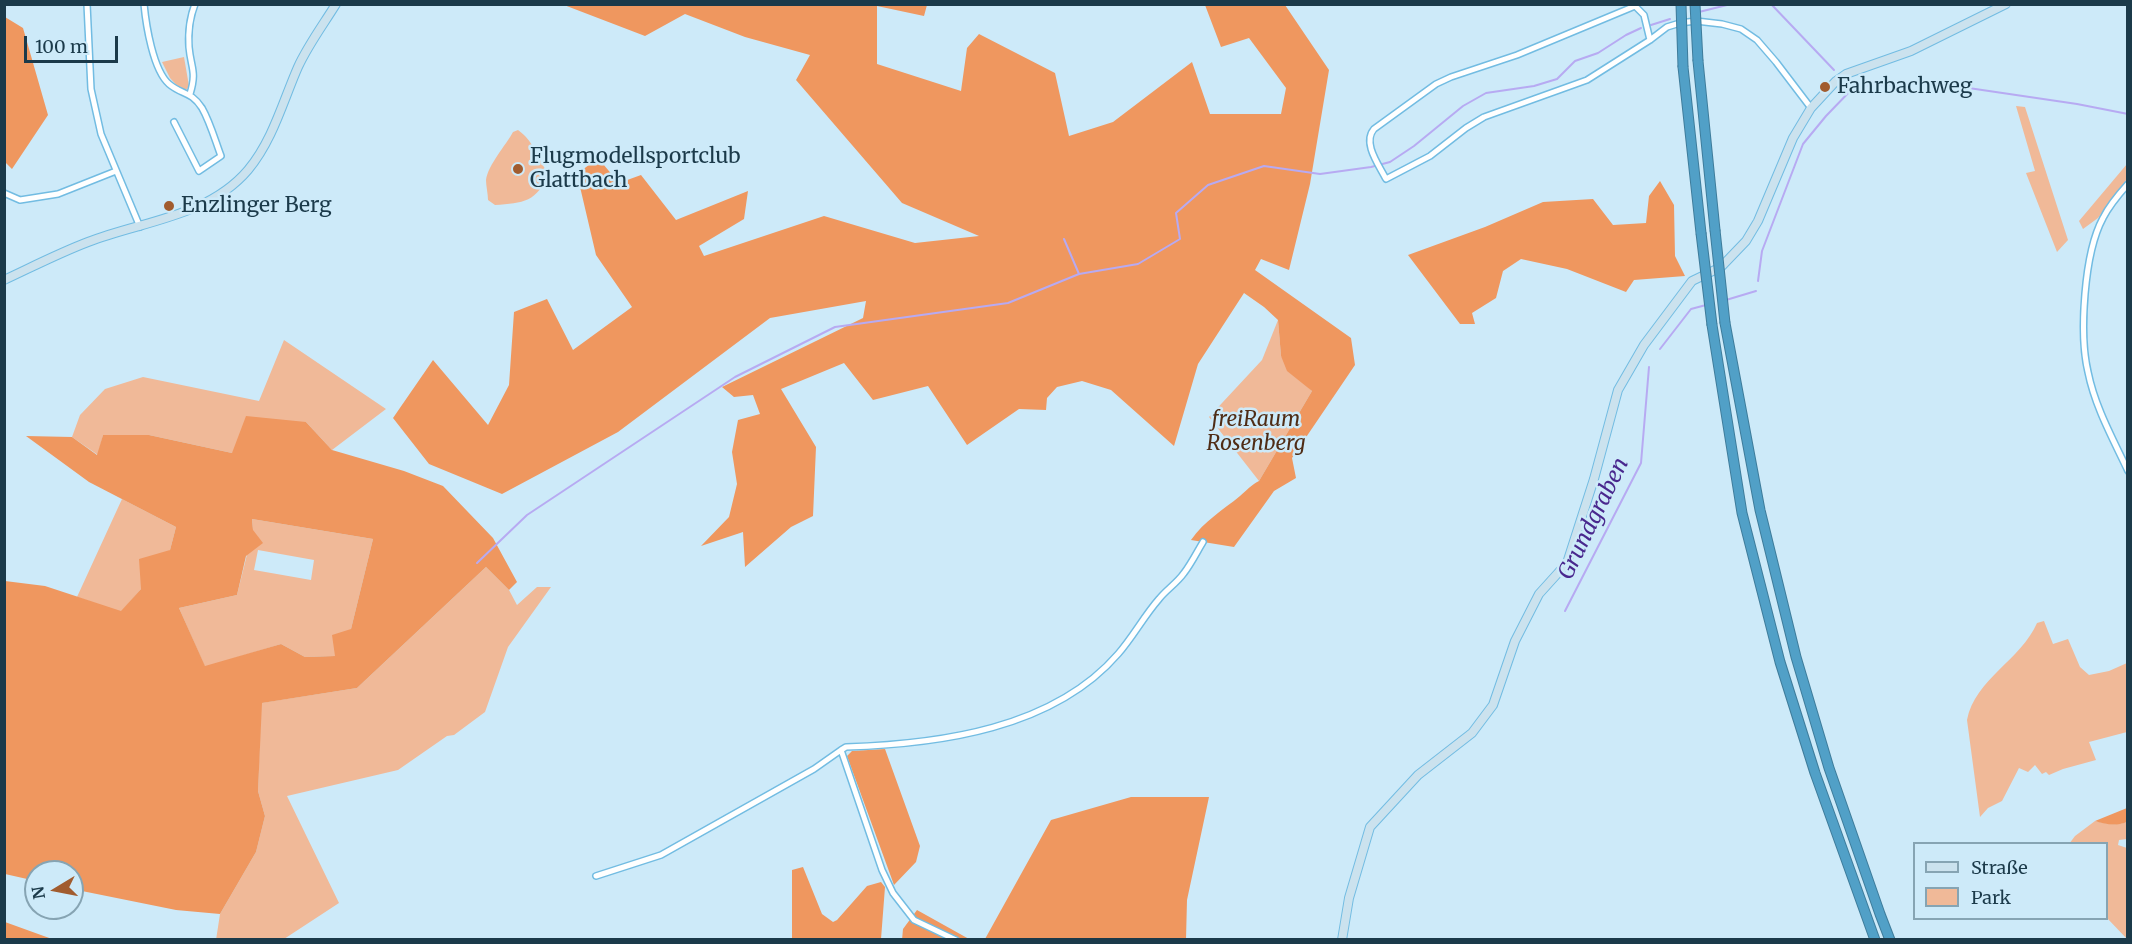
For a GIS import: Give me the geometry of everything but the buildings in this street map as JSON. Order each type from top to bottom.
[{"type":"highway","points":[[1680,4],[1683,67],[1712,325],[1743,513],[1780,662],[1815,773],[1873,939]]},
{"type":"highway","points":[[1695,4],[1698,61],[1725,323],[1760,510],[1796,657],[1829,768],[1890,939]]},
{"type":"street","points":[[87,4],[91,89],[101,134],[140,227]]},
{"type":"street","points":[[144,4],[154,56],[166,82],[179,91],[190,94],[202,108],[221,156],[199,171],[174,122]]},
{"type":"street","points":[[190,94],[195,78],[189,46],[191,15],[195,4]]},
{"type":"street","points":[[4,280],[89,241],[140,227],[194,208],[232,186],[261,153],[311,42],[336,4]]},
{"type":"street","points":[[1342,939],[1349,898],[1370,827],[1418,775],[1472,733],[1493,705],[1515,641],[1539,594],[1567,563],[1594,479],[1618,390],[1644,345],[1692,281],[1721,267],[1746,241],[1758,221],[1793,138],[1811,108],[1836,81],[1846,74],[1911,51],[2006,4]]},
{"type":"street","points":[[1650,40],[1644,15],[1635,6],[1517,55],[1451,76],[1427,91],[1369,135],[1369,144],[1386,179],[1430,156],[1484,117],[1587,80],[1650,40],[1668,27],[1696,21],[1741,29],[1757,40],[1811,108]]},
{"type":"street","points":[[4,193],[20,200],[58,194],[116,171]]},
{"type":"street","points":[[2127,184],[2103,218],[2096,239],[2088,273],[2084,329],[2085,359],[2092,388],[2098,407],[2127,471]]},
{"type":"street","points":[[596,876],[661,855],[814,769],[846,747],[879,746],[948,738],[1026,717],[1076,692],[1117,655],[1159,598],[1184,573],[1203,542]]},
{"type":"street","points":[[841,750],[882,870],[893,893],[914,920],[956,939]]},
{"type":"green space","points":[[184,57],[189,86],[186,90],[181,90],[170,78],[162,62]]},
{"type":"green space","points":[[2016,106],[2025,107],[2068,240],[2057,252],[2026,173],[2035,171]]},
{"type":"green space","name":"Flugmodellsportclub Glattbach","points":[[518,130],[532,144],[548,173],[539,190],[528,199],[495,205],[488,200],[487,174],[513,132]]},
{"type":"green space","points":[[2127,164],[2127,179],[2098,218],[2083,229],[2079,221]]},
{"type":"green space","name":"freiRaum Rosenberg","points":[[1278,320],[1281,356],[1312,391],[1259,481],[1209,417],[1262,360]]},
{"type":"green space","points":[[284,340],[386,409],[332,450],[306,422],[232,453],[149,435],[103,435],[98,455],[72,437],[80,415],[105,389],[143,377],[259,401]]},
{"type":"green space","points":[[122,499],[176,527],[170,550],[121,612],[77,597]]},
{"type":"green space","points":[[252,519],[373,539],[351,629],[335,656],[305,657],[281,644],[205,667],[179,608],[237,595],[253,530]],"holes":[[[258,550],[314,560],[311,580],[254,570]]]},
{"type":"green space","points":[[486,567],[509,590],[517,605],[537,587],[551,587],[508,647],[485,712],[454,735],[447,736],[398,770],[287,796],[339,903],[284,939],[216,940],[220,914],[256,852],[265,816],[258,791],[261,703],[357,688]]},
{"type":"green space","points":[[2044,621],[2053,644],[2068,639],[2080,667],[2089,675],[2109,671],[2127,663],[2127,732],[2089,742],[2096,760],[2049,775],[2046,772],[2042,774],[2035,765],[2028,772],[2019,768],[2002,801],[1988,808],[1980,817],[1967,720],[1979,693],[1988,681],[2020,648],[2037,623]]},
{"type":"green space","points":[[2095,821],[2111,824],[2127,822],[2127,839],[2119,840],[2118,845],[2127,848],[2127,939],[2108,919],[2108,842],[2070,842]]},
{"type":"shaded area","points":[[564,5],[927,5],[924,16],[877,6],[877,64],[961,91],[967,48],[979,34],[1055,73],[1069,136],[1113,122],[1192,62],[1210,114],[1281,114],[1286,88],[1249,38],[1221,47],[1205,5],[1285,5],[1329,70],[1310,184],[1289,270],[1261,259],[1255,270],[1351,338],[1355,365],[1292,458],[1296,478],[1274,491],[1234,547],[1191,540],[1208,521],[1259,481],[1312,391],[1287,371],[1281,356],[1278,320],[1244,293],[1198,364],[1174,446],[1111,390],[1082,381],[1057,387],[1047,398],[1046,410],[1019,409],[967,445],[928,386],[873,400],[844,363],[781,389],[816,447],[813,516],[791,527],[745,567],[743,532],[701,546],[729,517],[737,484],[732,452],[738,420],[760,414],[753,395],[734,397],[722,387],[863,318],[866,301],[770,318],[618,432],[502,494],[429,464],[393,418],[433,360],[488,425],[509,385],[514,312],[547,299],[573,350],[632,307],[596,255],[577,174],[598,158],[619,183],[641,175],[676,220],[748,191],[744,219],[699,246],[704,256],[824,216],[915,243],[979,236],[902,203],[796,80],[810,55],[745,37],[685,14],[645,36]]},
{"type":"shaded area","points":[[5,17],[23,28],[48,115],[12,169],[5,162]]},
{"type":"shaded area","points":[[1660,181],[1674,205],[1675,256],[1685,276],[1634,280],[1626,292],[1567,269],[1521,259],[1503,271],[1496,298],[1472,313],[1475,324],[1460,324],[1408,255],[1485,227],[1543,202],[1593,199],[1613,225],[1646,223],[1649,196]]},
{"type":"shaded area","points":[[246,416],[306,422],[332,450],[404,471],[443,486],[493,538],[517,582],[509,590],[486,567],[357,688],[262,703],[258,791],[265,816],[256,852],[220,914],[176,910],[84,891],[84,860],[24,860],[24,878],[5,874],[5,581],[45,586],[121,611],[141,589],[139,559],[170,550],[176,527],[89,482],[26,436],[72,437],[97,455],[103,435],[149,435],[232,453]],"holes":[[[252,519],[373,539],[351,629],[332,635],[335,656],[305,657],[281,644],[205,666],[179,608],[237,595],[246,556],[263,543],[253,530]]]},
{"type":"shaded area","points":[[885,749],[920,846],[916,862],[894,885],[847,756],[852,751]]},
{"type":"shaded area","points":[[1131,797],[1209,797],[1187,900],[1186,939],[985,939],[1051,820]]},
{"type":"shaded area","points":[[2127,808],[2127,822],[2111,824],[2095,821]]},
{"type":"shaded area","points":[[803,867],[822,914],[833,922],[867,886],[881,882],[885,887],[881,939],[792,939],[792,870]]},
{"type":"shaded area","points":[[917,910],[969,939],[902,940],[903,929]]},
{"type":"shaded area","points":[[5,922],[52,939],[5,939]]},
{"type":"waterway","points":[[1699,12],[1731,4]]},
{"type":"waterway","points":[[1771,4],[1834,70]]},
{"type":"waterway","points":[[1651,25],[1670,19]]},
{"type":"waterway","points":[[477,563],[527,515],[735,377],[835,327],[1008,303],[1079,274],[1138,264],[1180,239],[1176,213],[1208,185],[1264,166],[1320,174],[1390,162],[1414,146],[1463,106],[1486,93],[1534,86],[1557,79],[1575,61],[1598,53],[1641,28]]},
{"type":"waterway","name":"Grundgraben","points":[[1848,82],[1854,87]]},
{"type":"waterway","points":[[1928,82],[2077,104],[2128,114]]},
{"type":"waterway","points":[[1854,87],[1914,83]]},
{"type":"waterway","name":"Grundgraben","points":[[1758,281],[1762,251],[1803,144],[1854,87]]},
{"type":"waterway","points":[[1064,239],[1079,274]]},
{"type":"waterway","name":"Grundgraben","points":[[1726,300],[1756,291]]},
{"type":"waterway","name":"Grundgraben","points":[[1660,349],[1691,309],[1706,305]]},
{"type":"waterway","name":"Grundgraben","points":[[1565,611],[1641,463],[1649,367]]},
{"type":"place","name":"Fahrbachweg","points":[[1825,87]]},
{"type":"place","name":"Flugmodellsportclub Glattbach","points":[[518,169]]},
{"type":"place","name":"Enzlinger Berg","points":[[169,206]]}]
